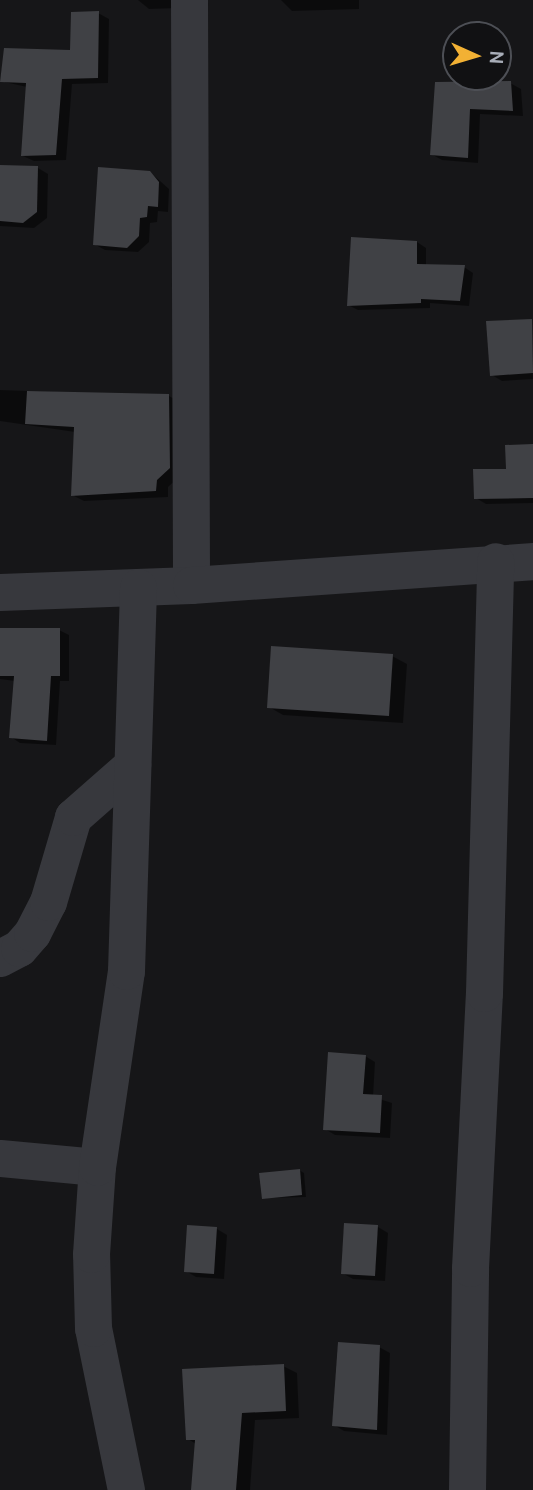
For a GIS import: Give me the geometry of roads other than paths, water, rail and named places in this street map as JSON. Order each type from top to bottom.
[{"type":"street","points":[[189,0],[191,585]]},
{"type":"street","points":[[467,1490],[469,1281],[484,993],[495,561]]},
{"type":"street","points":[[0,592],[191,585],[495,561],[533,561]]},
{"type":"street","points":[[125,1490],[93,1328],[97,1167],[125,971],[138,587]]},
{"type":"street","points":[[0,958],[19,948],[32,933],[48,902],[73,817],[132,765]]},
{"type":"street","points":[[0,1157],[97,1167]]}]
